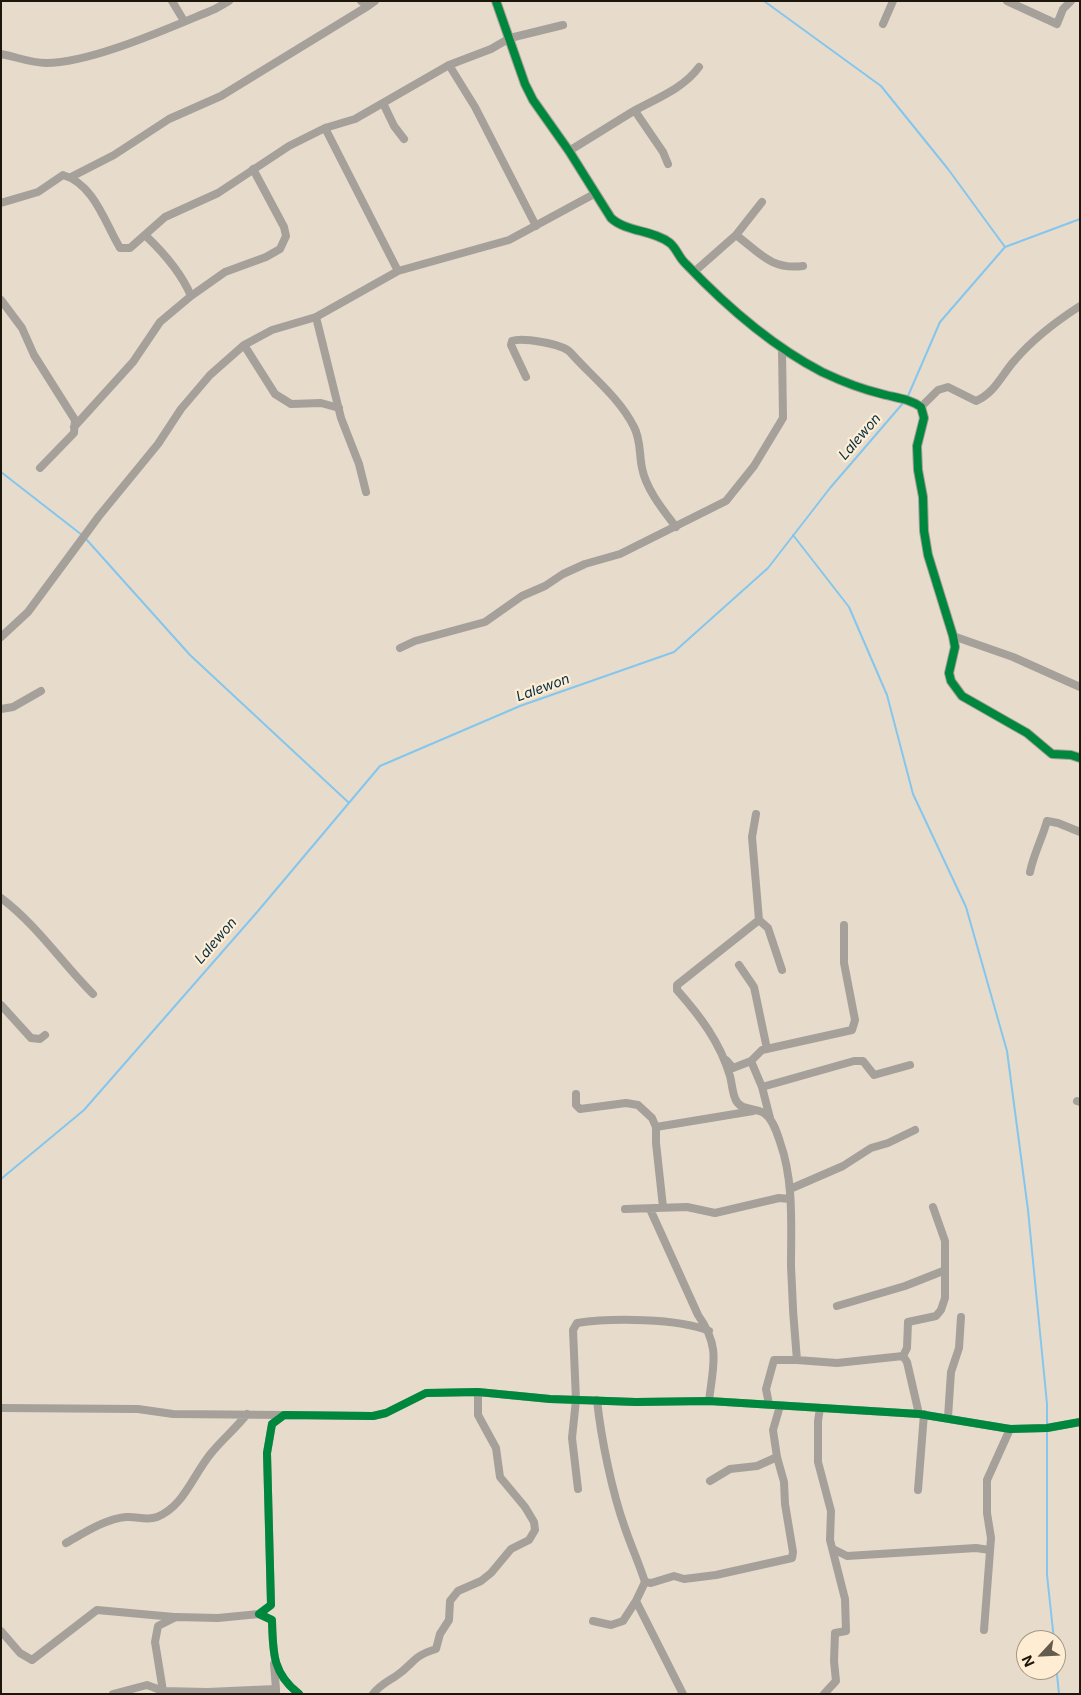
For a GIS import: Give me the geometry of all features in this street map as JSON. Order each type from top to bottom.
[{"type":"street","points":[[172,1],[184,21]]},
{"type":"street","points":[[1,54],[33,62],[66,60],[106,50],[184,21],[229,1]]},
{"type":"street","points":[[496,1],[525,84],[533,100],[596,193],[606,212],[616,223],[653,235],[670,244],[684,263],[748,324],[782,349],[844,382],[884,395],[906,399],[921,407],[924,418],[917,446],[918,470],[923,497],[924,531],[928,555],[953,636],[955,648],[949,673],[951,680],[962,696],[1027,733],[1052,754],[1080,758]]},
{"type":"street","points":[[883,24],[893,1]]},
{"type":"street","points":[[1008,1],[1058,24],[1063,9],[1071,1]]},
{"type":"street","points":[[71,177],[114,155],[170,119],[220,96],[368,3]]},
{"type":"street","points":[[1,203],[38,192],[63,175],[71,177],[90,194],[120,248],[130,248],[165,217],[218,193],[282,150],[325,128],[355,119],[449,65],[491,49],[510,38],[563,25]]},
{"type":"street","points":[[449,65],[476,107],[536,226]]},
{"type":"street","points":[[569,152],[635,111],[674,90],[692,76],[699,67]]},
{"type":"street","points":[[383,103],[394,126],[404,139]]},
{"type":"street","points":[[635,111],[663,152],[668,164]]},
{"type":"street","points":[[325,128],[398,271]]},
{"type":"street","points":[[74,427],[133,362],[154,328],[191,296],[225,272],[266,257],[283,245],[286,236],[284,227],[253,169]]},
{"type":"street","points":[[1,637],[28,612],[99,516],[158,444],[181,409],[210,375],[244,345],[272,330],[316,317],[398,271],[509,240],[596,193]]},
{"type":"street","points":[[694,272],[736,235],[762,202]]},
{"type":"street","points":[[146,235],[185,282],[191,296]]},
{"type":"street","points":[[736,235],[772,264],[788,268],[803,266]]},
{"type":"street","points":[[1,300],[22,328],[34,355],[60,394],[74,420],[74,433],[40,468]]},
{"type":"street","points":[[921,407],[938,390],[948,388],[976,401],[985,398],[1014,360],[1048,326],[1080,306]]},
{"type":"street","points":[[316,317],[339,408],[359,464],[366,492]]},
{"type":"street","points":[[526,377],[511,345],[512,341],[536,341],[564,347],[570,352],[606,389],[633,424],[639,437],[644,474],[658,502],[676,527]]},
{"type":"street","points":[[244,345],[275,394],[291,404],[322,403],[339,408]]},
{"type":"street","points":[[400,648],[415,641],[486,622],[522,596],[545,586],[563,574],[585,564],[620,554],[726,501],[743,482],[780,426],[784,411],[781,379],[782,349]]},
{"type":"street","points":[[953,636],[1013,657],[1080,687]]},
{"type":"street","points":[[1,709],[13,707],[41,691]]},
{"type":"street","points":[[756,814],[752,837],[758,920],[768,928],[782,970]]},
{"type":"street","points":[[1030,872],[1035,849],[1043,836],[1047,821],[1058,822],[1080,832]]},
{"type":"street","points":[[1,898],[43,937],[66,967],[93,994]]},
{"type":"street","points":[[758,920],[677,985],[677,990],[705,1022],[722,1056],[738,1104],[759,1111],[770,1119]]},
{"type":"street","points":[[722,1056],[733,1068],[751,1061],[762,1050],[852,1030],[855,1020],[844,963],[844,924]]},
{"type":"street","points":[[739,965],[754,987],[766,1049]]},
{"type":"street","points":[[1,1004],[32,1038],[40,1039],[45,1034]]},
{"type":"street","points":[[751,1061],[762,1087],[770,1119],[783,1150],[790,1189],[792,1300],[797,1360]]},
{"type":"street","points":[[762,1087],[854,1061],[863,1061],[874,1075],[910,1065]]},
{"type":"street","points":[[576,1094],[576,1105],[580,1109],[626,1103],[638,1105],[652,1118],[656,1127],[663,1207]]},
{"type":"street","points":[[656,1127],[759,1111]]},
{"type":"street","points":[[790,1189],[843,1166],[871,1148],[888,1143],[915,1130]]},
{"type":"street","points":[[625,1209],[687,1207],[715,1213],[779,1198],[790,1199]]},
{"type":"street","points":[[903,1356],[907,1348],[908,1322],[936,1316],[941,1310],[945,1298],[943,1271],[945,1241],[933,1207]]},
{"type":"street","points":[[650,1209],[698,1315],[709,1331],[714,1345],[709,1401]]},
{"type":"street","points":[[837,1306],[906,1286],[943,1271]]},
{"type":"street","points":[[948,1417],[951,1372],[959,1348],[961,1317]]},
{"type":"street","points":[[578,1489],[572,1438],[576,1400],[572,1330],[577,1323],[627,1321],[696,1325],[709,1331]]},
{"type":"street","points":[[769,1404],[766,1389],[774,1360],[837,1364],[903,1356]]},
{"type":"street","points":[[903,1356],[907,1362],[921,1414],[918,1490]]},
{"type":"street","points":[[373,1694],[381,1684],[396,1676],[419,1654],[436,1649],[440,1634],[449,1620],[450,1601],[458,1591],[481,1581],[491,1573],[511,1549],[529,1540],[535,1530],[534,1522],[525,1507],[500,1477],[496,1448],[478,1415],[478,1392]]},
{"type":"street","points":[[1,1408],[138,1409],[173,1414],[373,1416],[386,1413],[426,1393],[478,1392],[576,1400],[636,1402],[709,1401],[921,1414],[948,1417],[1010,1429],[1047,1428],[1080,1422]]},
{"type":"street","points":[[593,1621],[611,1625],[623,1621],[645,1582],[638,1558],[625,1528],[614,1489],[599,1418],[598,1400]]},
{"type":"street","points":[[645,1582],[651,1583],[674,1576],[684,1579],[716,1575],[792,1558],[793,1552],[785,1504],[784,1482],[777,1457],[773,1426],[780,1406]]},
{"type":"street","points":[[820,1408],[818,1420],[818,1462],[831,1511],[830,1540],[845,1599],[846,1631],[835,1633],[834,1661],[836,1681],[824,1694]]},
{"type":"street","points":[[66,1543],[113,1520],[127,1517],[143,1519],[157,1517],[184,1496],[195,1475],[212,1451],[247,1414]]},
{"type":"street","points":[[259,1614],[271,1605],[267,1453],[272,1424],[284,1415]]},
{"type":"street","points":[[984,1630],[990,1550],[987,1480],[1010,1429]]},
{"type":"street","points":[[710,1480],[730,1469],[757,1466],[777,1457]]},
{"type":"street","points":[[833,1549],[847,1556],[976,1548],[990,1550]]},
{"type":"street","points":[[636,1601],[683,1694]]},
{"type":"street","points":[[1,1631],[20,1653],[32,1660],[97,1610],[159,1617],[218,1618],[259,1614],[272,1620],[276,1691],[164,1691],[147,1685],[113,1694]]},
{"type":"street","points":[[164,1691],[155,1642],[158,1626],[176,1617]]},
{"type":"street","points":[[274,1660],[286,1684],[300,1694]]},
{"type":"waterway","points":[[764,1],[881,86],[948,169],[1005,247]]},
{"type":"waterway","name":"Lalewon","points":[[908,396],[940,322],[1005,247],[1080,219]]},
{"type":"waterway","name":"Lalewon","points":[[1,1179],[84,1110],[258,911],[380,766],[520,706],[674,652],[768,568],[830,488],[904,402]]},
{"type":"waterway","points":[[1,472],[82,535]]},
{"type":"waterway","points":[[793,535],[849,607],[887,695],[913,794],[966,907],[1007,1051],[1028,1210],[1047,1404],[1047,1425]]},
{"type":"waterway","points":[[86,539],[190,655],[348,802]]},
{"type":"waterway","points":[[1047,1430],[1047,1575],[1053,1630]]},
{"type":"waterway","points":[[1058,1680],[1059,1694]]},
{"type":"cycle path","points":[[496,1],[525,84],[533,100],[569,151],[611,218],[624,226],[656,236],[670,243],[684,262],[717,295],[784,350],[822,372],[874,392],[907,400],[921,407],[924,418],[917,446],[918,470],[923,497],[924,531],[928,555],[955,647],[949,673],[951,681],[962,696],[1027,733],[1052,754],[1071,755],[1080,758]]},
{"type":"cycle path","points":[[299,1694],[290,1686],[279,1670],[274,1652],[272,1620],[259,1614],[271,1605],[267,1453],[272,1424],[284,1415],[373,1416],[386,1413],[426,1393],[478,1392],[550,1399],[636,1402],[709,1401],[919,1414],[1010,1429],[1047,1428],[1080,1422]]}]
